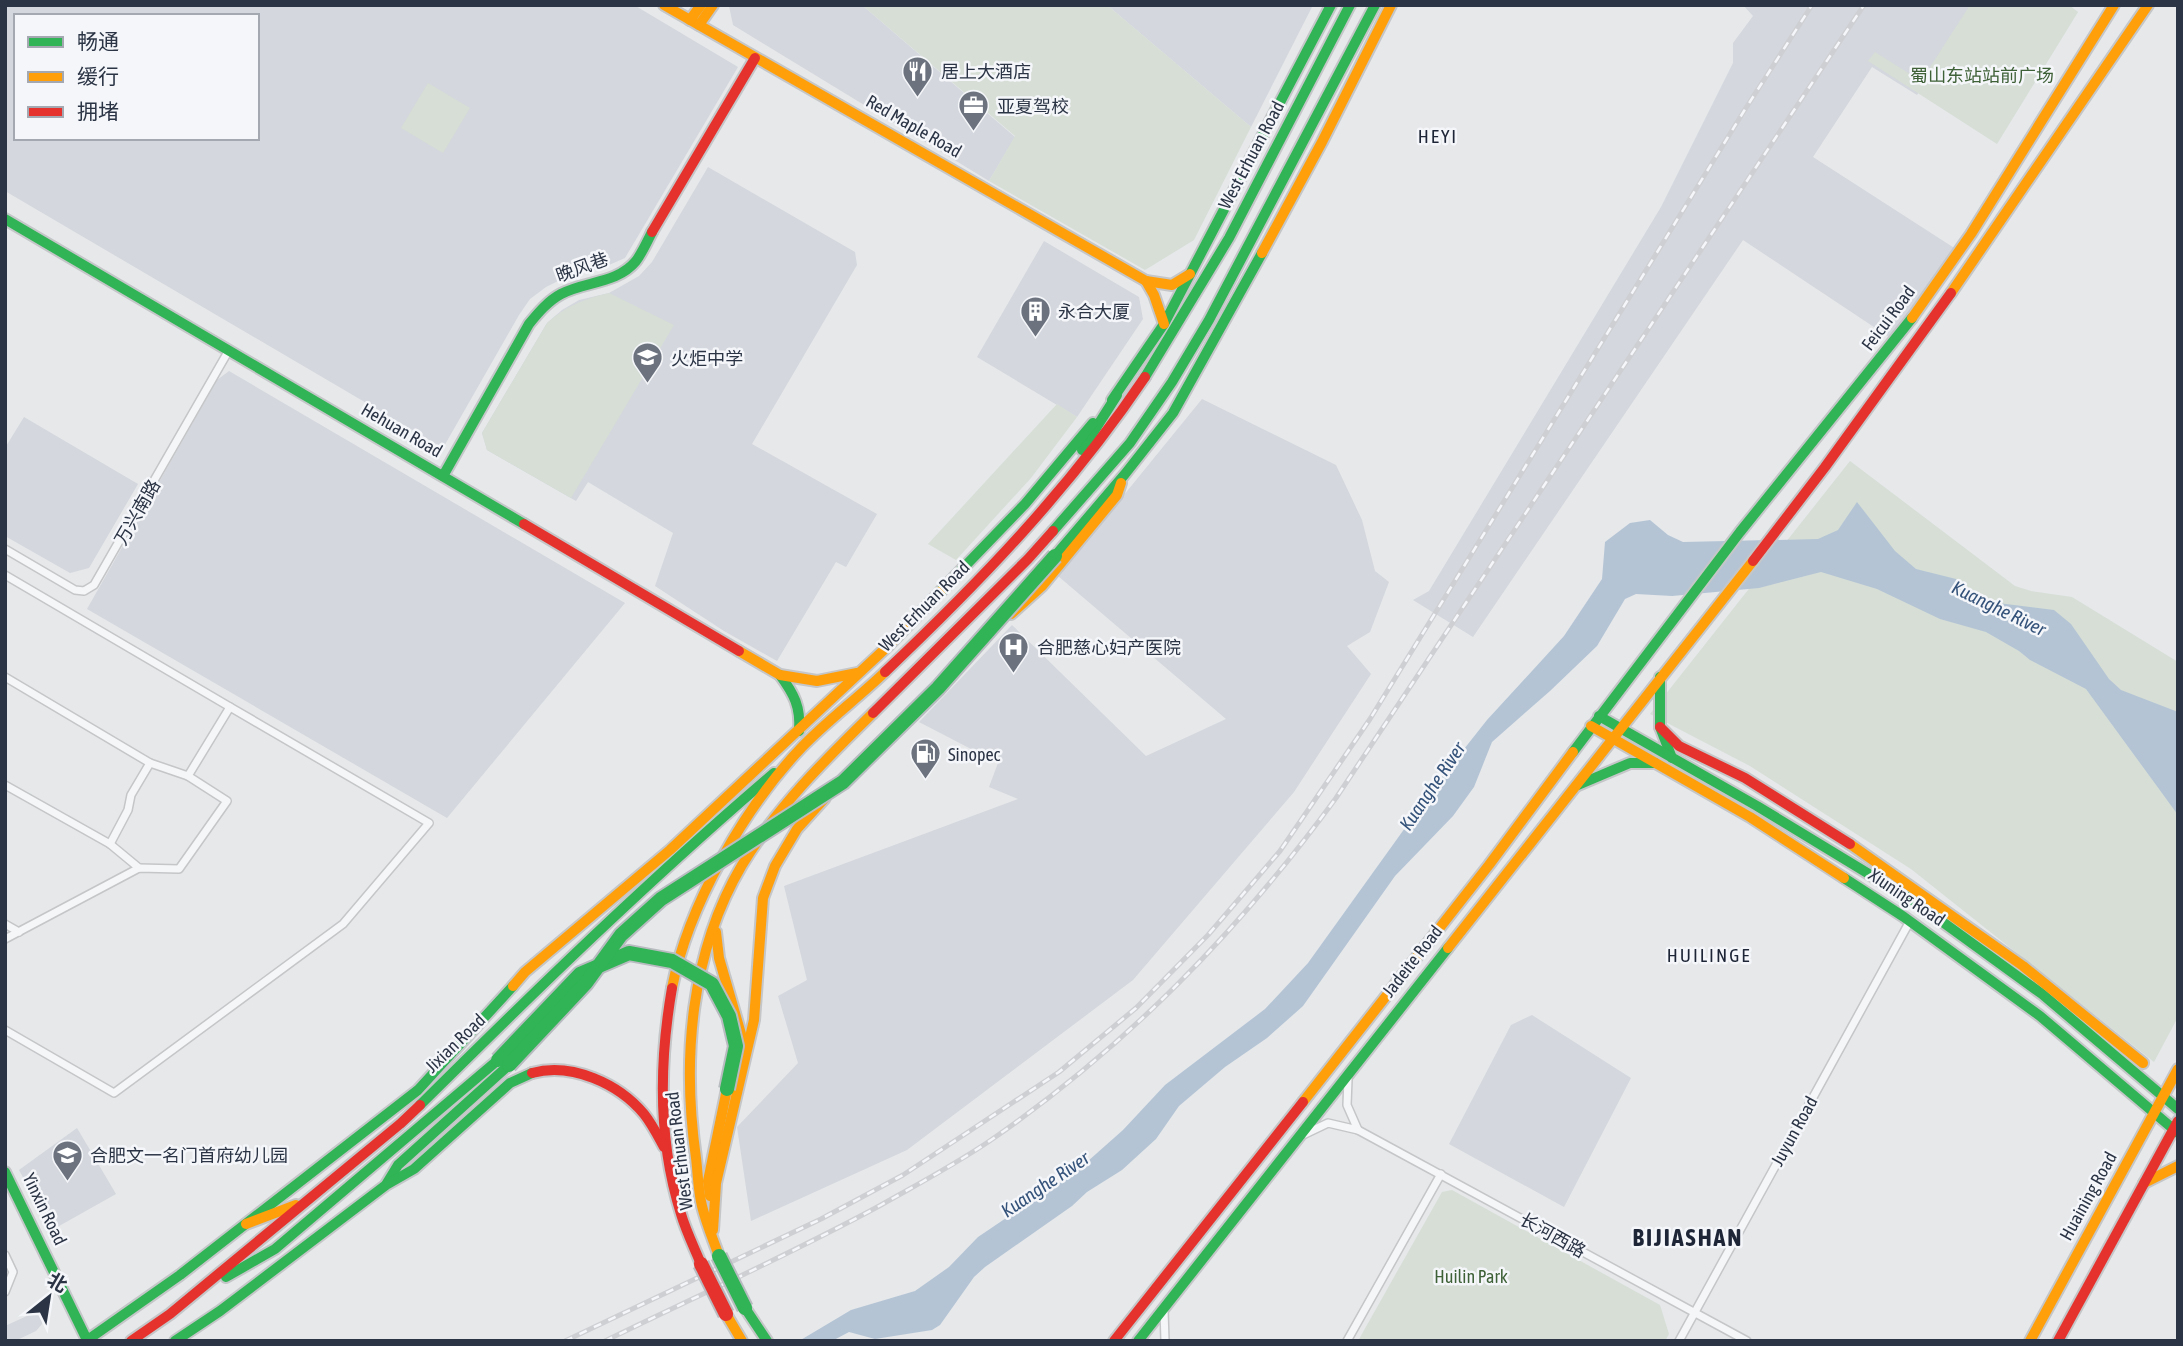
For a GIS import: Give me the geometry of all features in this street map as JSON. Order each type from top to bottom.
[{"type":"main road","name":"Red Maple Road","points":[[664,5],[1146,281]]},
{"type":"main road","points":[[694,23],[701,5]]},
{"type":"main road","points":[[694,23],[713,5]]},
{"type":"main road","points":[[1048,507],[1164,324],[1331,5]]},
{"type":"main road","name":"West Erhuan Road","points":[[742,1341],[701,1264],[680,1212],[667,1151],[662,1082],[664,1045],[680,953],[693,916],[733,841],[793,757],[882,675],[1048,507],[1152,370],[1205,285],[1350,5]]},
{"type":"main road","name":"West Erhuan Road","points":[[767,1341],[745,1308],[712,1236],[701,1194],[691,1117],[690,1034],[699,979],[717,919],[741,867],[779,811],[824,761],[1028,559],[1128,444],[1172,382],[1209,320],[1375,5]]},
{"type":"main road","points":[[386,1185],[398,1165],[586,983],[621,935],[661,899],[843,782],[938,688],[1125,474],[1173,413],[1213,343],[1357,77],[1391,5]]},
{"type":"main road","name":"Feicui Road","points":[[1663,632],[1918,311],[1971,234],[2114,5]]},
{"type":"main road","name":"Feicui Road","points":[[1717,605],[1846,440],[1972,264],[2148,5]]},
{"type":"main road","name":"晚风巷","points":[[443,476],[529,324],[539,311],[560,294],[608,279],[622,273],[635,262],[755,58]]},
{"type":"main road","name":"Hehuan Road","points":[[5,219],[780,675]]},
{"type":"main road","points":[[1146,281],[1172,285],[1191,274]]},
{"type":"main road","points":[[1146,281],[1164,324]]},
{"type":"main road","points":[[86,1340],[180,1275],[418,1090],[525,972],[617,897],[888,646],[1025,504],[1117,395]]},
{"type":"main road","points":[[1055,556],[1128,444]]},
{"type":"main road","points":[[712,1236],[716,1183],[754,1020],[763,898],[775,866],[796,829],[914,702],[1042,586],[1117,495],[1125,474]]},
{"type":"main road","name":"Jadeite Road","points":[[1138,1341],[1717,605]]},
{"type":"main road","name":"Jadeite Road","points":[[1114,1341],[1489,865],[1663,632]]},
{"type":"main road","points":[[780,675],[817,681],[859,672]]},
{"type":"main road","points":[[780,675],[801,709],[799,731]]},
{"type":"main road","points":[[1660,677],[1660,727],[1672,758]]},
{"type":"main road","name":"Xiuning Road","points":[[1595,721],[1672,758],[1757,806],[1915,902],[2042,994],[2178,1109]]},
{"type":"main road","points":[[1660,727],[1679,746],[1745,778],[1879,863],[2023,966],[2143,1063]]},
{"type":"main road","name":"Xiuning Road","points":[[1616,733],[1656,763],[1749,817],[1909,921],[2040,1016],[2154,1114],[2176,1128]]},
{"type":"main road","name":"Jixian Road","points":[[131,1341],[188,1300],[400,1124],[591,937],[712,826],[793,757]]},
{"type":"main road","points":[[1572,789],[1590,778],[1630,763],[1656,763]]},
{"type":"main road","points":[[647,886],[706,817]]},
{"type":"main road","points":[[717,919],[715,939],[741,1034],[740,1074]]},
{"type":"main road","points":[[188,1300],[275,1249],[503,1063],[580,974],[628,953],[672,961],[712,984],[729,1016],[736,1046],[708,1181],[712,1236]]},
{"type":"main road","points":[[175,1341],[220,1311],[386,1185],[414,1169],[510,1083],[529,1073],[548,1069],[583,1075],[616,1090],[641,1110],[667,1151]]},
{"type":"main road","name":"Huaining Road","points":[[2030,1341],[2178,1069]]},
{"type":"main road","points":[[2058,1341],[2176,1128]]},
{"type":"main road","points":[[2144,1183],[2178,1166]]},
{"type":"main road","name":"Yinxin Road","points":[[5,1172],[86,1340]]},
{"type":"main road","points":[[246,1224],[310,1199]]},
{"type":"street","name":"万兴南路","points":[[5,550],[75,590],[84,591],[94,585],[229,350]]},
{"type":"street","points":[[5,1030],[114,1093],[343,924],[429,823],[6,578]]},
{"type":"street","points":[[5,677],[150,763],[188,776],[226,801],[179,869],[139,868],[5,939]]},
{"type":"street","points":[[188,776],[230,707]]},
{"type":"street","points":[[110,844],[128,810],[131,794],[150,763]]},
{"type":"street","points":[[5,785],[110,844],[139,868]]},
{"type":"street","name":"Juyun Road","points":[[1679,1341],[1909,921]]},
{"type":"street","points":[[5,924],[19,932]]},
{"type":"street","points":[[1348,1074],[1346,1105],[1359,1130]]},
{"type":"street","name":"长河西路","points":[[1298,1137],[1328,1123],[1359,1130],[1747,1341]]},
{"type":"street","points":[[1347,1341],[1441,1174]]},
{"type":"street","points":[[5,1255],[13,1272],[5,1292]]},
{"type":"street","points":[[1164,1307],[1165,1341]]},
{"type":"shaded area","points":[[5,5],[634,5],[738,67],[625,258],[602,268],[574,273],[546,287],[530,299],[443,448],[5,191]]},
{"type":"shaded area","points":[[862,5],[1015,137],[989,181],[733,25],[729,6]]},
{"type":"shaded area","points":[[1107,5],[1313,5],[1251,127]]},
{"type":"shaded area","points":[[1743,5],[1981,5],[1917,95],[1872,67],[1813,157],[1959,251],[1895,341],[1743,240],[1473,637],[1413,600],[1429,591],[1661,207],[1733,63],[1733,43],[1753,16]]},
{"type":"shaded area","name":"火炬中学","points":[[708,167],[855,252],[857,265],[752,444],[877,514],[846,567],[836,562],[777,661],[724,631],[655,586],[673,533],[588,482],[576,501],[487,450],[482,433],[547,323],[579,300],[609,293],[639,276],[652,262]]},
{"type":"shaded area","points":[[1044,241],[1139,297],[1143,319],[1077,417],[977,357]]},
{"type":"shaded area","points":[[229,371],[625,603],[447,818],[87,609],[217,380]]},
{"type":"shaded area","points":[[1202,399],[1336,465],[1362,520],[1375,571],[1389,582],[1370,632],[1347,646],[1371,674],[1294,792],[1133,980],[907,1150],[751,1221],[737,1127],[798,1063],[778,996],[807,980],[784,886],[1018,799],[989,787],[998,763],[919,722],[1012,625],[1146,756],[1226,719],[1058,576]]},
{"type":"shaded area","points":[[24,417],[138,484],[89,568],[70,573],[5,536],[5,448]]},
{"type":"shaded area","points":[[1532,1015],[1631,1078],[1564,1207],[1449,1144],[1511,1025]]},
{"type":"shaded area","name":"合肥文一名门首府幼儿园","points":[[77,1128],[116,1194],[52,1230],[19,1170]]},
{"type":"shaded area","points":[[41,1305],[42,1324],[36,1331],[15,1341],[5,1341],[5,1326],[29,1315]]},
{"type":"green space","points":[[862,5],[1107,5],[1251,127],[1194,240],[1145,270],[989,181],[1015,136]]},
{"type":"green space","name":"蜀山东站站前广场","points":[[1970,5],[2069,5],[2078,12],[1997,144],[1868,61],[1875,52],[1921,81]]},
{"type":"green space","points":[[428,83],[470,108],[443,153],[401,128]]},
{"type":"green space","points":[[609,293],[674,325],[571,498],[487,450],[482,433],[547,323],[576,304]]},
{"type":"green space","points":[[1057,404],[1077,417],[1031,478],[956,560],[928,544]]},
{"type":"green space","points":[[1850,461],[2015,586],[2072,597],[2178,662],[2178,1017],[2154,1062],[1911,869],[1750,766],[1650,714]]},
{"type":"green space","name":"Huilin Park","points":[[1452,1190],[1660,1305],[1669,1334],[1665,1341],[1358,1341],[1442,1192]]},
{"type":"water","name":"Kuanghe River","points":[[1857,502],[1895,551],[1916,569],[1956,579],[1972,592],[1998,603],[2054,610],[2071,624],[2109,679],[2121,690],[2178,712],[2178,815],[2086,689],[2030,660],[1986,632],[1940,619],[1877,589],[1821,572],[1759,588],[1672,596],[1636,594],[1625,599],[1597,646],[1492,742],[1474,787],[1453,816],[1395,876],[1303,1006],[1267,1038],[1225,1067],[1179,1106],[1156,1139],[1122,1170],[1087,1192],[1072,1206],[985,1267],[974,1277],[940,1325],[932,1330],[875,1339],[849,1332],[832,1341],[799,1341],[851,1310],[915,1291],[949,1267],[978,1237],[1079,1169],[1123,1130],[1165,1085],[1265,1009],[1308,963],[1438,782],[1487,720],[1564,636],[1602,579],[1605,542],[1630,523],[1650,520],[1668,535],[1683,542],[1818,539],[1838,530]]},
{"type":"railway","points":[[565,1341],[821,1219],[903,1175],[1059,1072],[1136,1008],[1208,935],[1280,851],[1370,719],[1812,5]]},
{"type":"railway","points":[[605,1341],[847,1223],[978,1149],[1088,1066],[1134,1026],[1220,940],[1260,895],[1336,798],[1864,5]]},
{"type":"traffic: fast","points":[[1112,400],[1164,324],[1331,5]]},
{"type":"traffic: fast","points":[[1145,377],[1229,238],[1350,5]]},
{"type":"traffic: fast","points":[[1053,531],[1130,443],[1172,382],[1209,320],[1375,5]]},
{"type":"traffic: fast","points":[[5,219],[524,524]]},
{"type":"traffic: fast","points":[[443,476],[529,324],[561,294],[620,274],[638,258],[652,232]]},
{"type":"traffic: fast","points":[[1055,556],[1173,413],[1262,253]]},
{"type":"traffic: fast","points":[[1573,752],[1740,532],[1912,318]]},
{"type":"traffic: fast","points":[[1082,450],[1117,395]]},
{"type":"traffic: fast","points":[[941,591],[1025,504],[1093,423]]},
{"type":"traffic: fast","points":[[509,1065],[586,983],[621,935],[661,899],[843,782],[938,688],[1055,556]]},
{"type":"traffic: fast","points":[[780,675],[796,701],[799,731]]},
{"type":"traffic: fast","points":[[1660,677],[1660,727],[1672,758]]},
{"type":"traffic: fast","points":[[1599,716],[1757,806],[1915,902],[2042,994],[2178,1109]]},
{"type":"traffic: fast","points":[[1578,785],[1630,763],[1655,763]]},
{"type":"traffic: fast","points":[[420,1105],[594,936],[774,773]]},
{"type":"traffic: fast","points":[[1844,878],[1904,917],[2040,1016],[2178,1133]]},
{"type":"traffic: fast","points":[[1138,1341],[1448,948]]},
{"type":"traffic: fast","points":[[498,1060],[580,974],[629,953],[672,961],[712,984],[729,1016],[736,1046],[727,1089]]},
{"type":"traffic: fast","points":[[86,1341],[180,1275],[418,1090],[513,986]]},
{"type":"traffic: fast","points":[[226,1277],[275,1249],[498,1060]]},
{"type":"traffic: fast","points":[[387,1183],[398,1165],[509,1065]]},
{"type":"traffic: fast","points":[[175,1341],[220,1311],[386,1185],[414,1169],[510,1083],[532,1073]]},
{"type":"traffic: fast","points":[[5,1172],[87,1340]]},
{"type":"traffic: fast","points":[[719,1256],[745,1308]]},
{"type":"traffic: fast","points":[[745,1308],[767,1341]]},
{"type":"traffic: slow","points":[[664,5],[1146,281],[1172,285],[1190,274]]},
{"type":"traffic: slow","points":[[690,20],[701,5]]},
{"type":"traffic: slow","points":[[699,25],[713,5]]},
{"type":"traffic: slow","points":[[1262,253],[1391,5]]},
{"type":"traffic: slow","points":[[1912,318],[1971,234],[2114,5]]},
{"type":"traffic: slow","points":[[1951,293],[2148,5]]},
{"type":"traffic: slow","points":[[1146,281],[1164,324]]},
{"type":"traffic: slow","points":[[1011,614],[1042,586],[1117,495],[1121,483]]},
{"type":"traffic: slow","points":[[1448,948],[1753,561]]},
{"type":"traffic: slow","points":[[513,986],[525,972],[670,850],[888,646],[941,591]]},
{"type":"traffic: slow","points":[[739,651],[780,675],[817,681],[857,673]]},
{"type":"traffic: slow","points":[[672,988],[691,924],[705,892],[721,860],[759,799],[802,747],[885,672]]},
{"type":"traffic: slow","points":[[719,1256],[700,1194],[690,1083],[694,1008],[711,934],[742,865],[770,823],[820,766],[873,713]]},
{"type":"traffic: slow","points":[[1591,726],[1750,817],[1844,878]]},
{"type":"traffic: slow","points":[[1303,1102],[1489,865],[1573,752]]},
{"type":"traffic: slow","points":[[713,1230],[716,1183],[754,1020],[763,898],[775,866],[797,829],[825,798]]},
{"type":"traffic: slow","points":[[1850,844],[2023,966],[2143,1063]]},
{"type":"traffic: slow","points":[[716,932],[719,958],[741,1034],[740,1074]]},
{"type":"traffic: slow","points":[[2030,1341],[2178,1069]]},
{"type":"traffic: slow","points":[[710,1196],[708,1181],[727,1089]]},
{"type":"traffic: slow","points":[[2144,1183],[2178,1166]]},
{"type":"traffic: slow","points":[[246,1224],[296,1205]]},
{"type":"traffic: slow","points":[[726,1314],[742,1341]]},
{"type":"traffic: jam","points":[[652,232],[755,58]]},
{"type":"traffic: jam","points":[[1753,561],[1951,293]]},
{"type":"traffic: jam","points":[[885,672],[990,568],[1056,495],[1117,418],[1145,377]]},
{"type":"traffic: jam","points":[[524,524],[739,651]]},
{"type":"traffic: jam","points":[[873,713],[1053,531]]},
{"type":"traffic: jam","points":[[1660,727],[1679,746],[1745,778],[1850,844]]},
{"type":"traffic: jam","points":[[672,988],[663,1073],[665,1130],[673,1186],[701,1264]]},
{"type":"traffic: jam","points":[[532,1073],[547,1070],[578,1073],[608,1085],[622,1093],[644,1114],[664,1147]]},
{"type":"traffic: jam","points":[[1114,1341],[1303,1102]]},
{"type":"traffic: jam","points":[[131,1341],[170,1314],[420,1105]]},
{"type":"traffic: jam","points":[[2058,1341],[2178,1121]]},
{"type":"traffic: jam","points":[[701,1264],[726,1314]]},
{"type":"place","name":"居上大酒店","points":[[918,98]]},
{"type":"place","name":"亚夏驾校","points":[[974,133]]},
{"type":"place","name":"永合大厦","points":[[1035,338]]},
{"type":"place","name":"火炬中学","points":[[648,385]]},
{"type":"place","name":"合肥慈心妇产医院","points":[[1014,674]]},
{"type":"place","name":"Sinopec","points":[[925,781]]},
{"type":"place","name":"合肥文一名门首府幼儿园","points":[[67,1182]]},
{"type":"district","name":"HEYI","points":[[1438,136]]},
{"type":"district","name":"HUILINGE","points":[[1709,955]]},
{"type":"district","name":"BIJIASHAN","points":[[1688,1237]]}]
